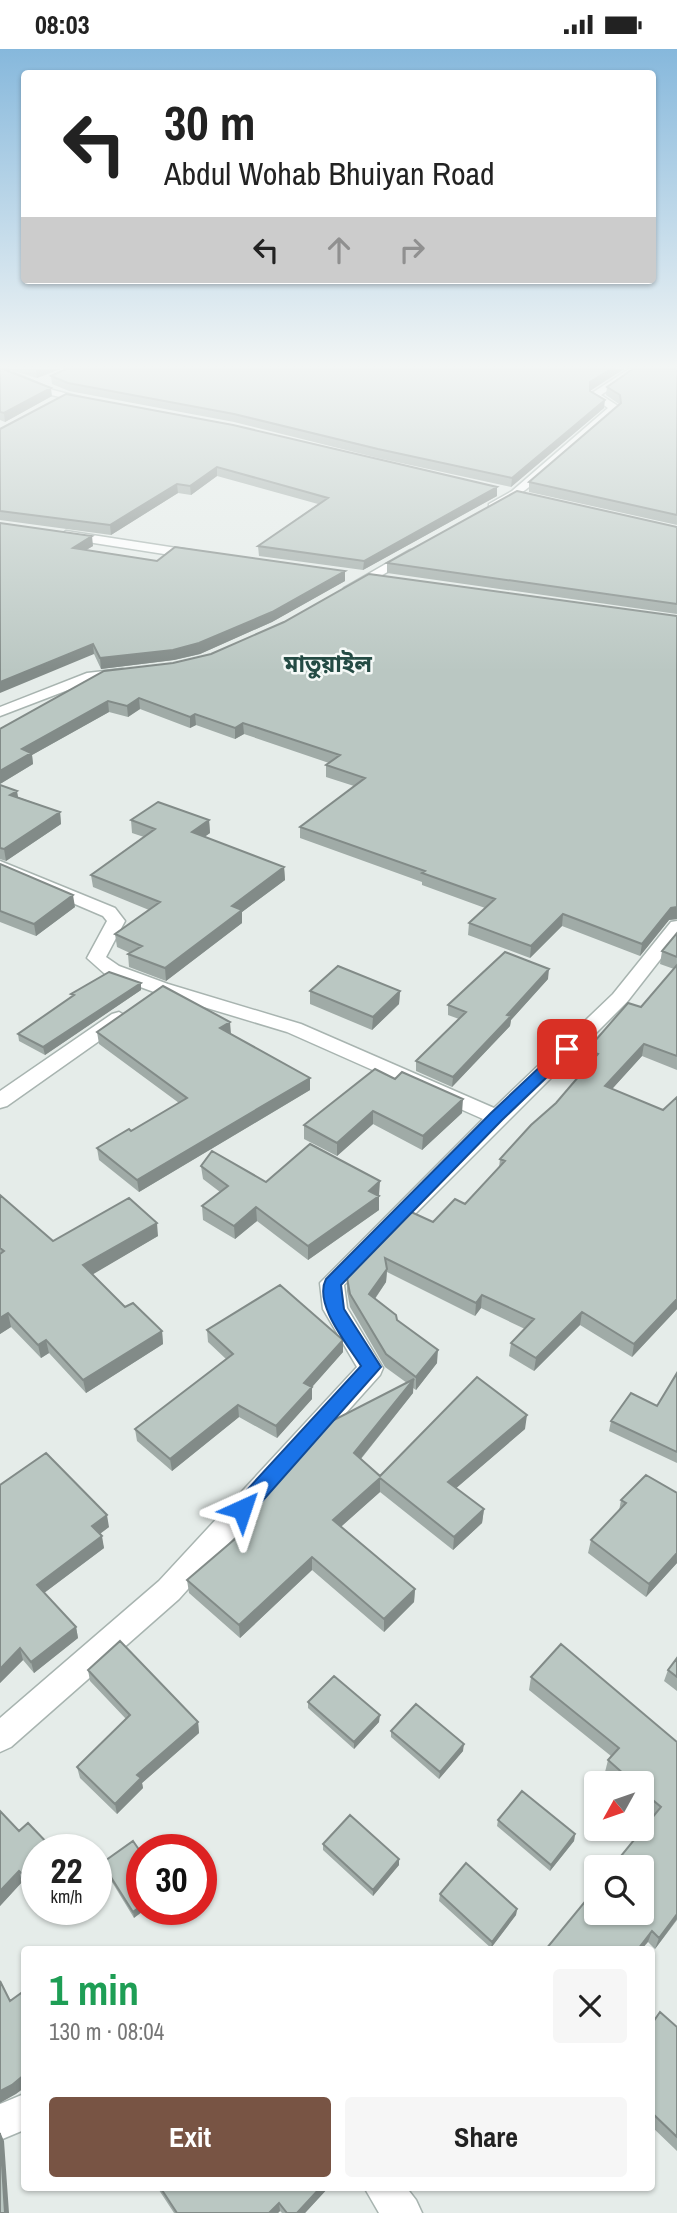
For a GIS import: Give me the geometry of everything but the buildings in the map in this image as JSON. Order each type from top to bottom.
[{"type":"street","points":[[481,513],[516,493],[543,470]]},
{"type":"street","points":[[54,534],[203,555]]},
{"type":"street","points":[[333,597],[424,546]]},
{"type":"street","points":[[339,575],[393,583]]},
{"type":"street","points":[[0,712],[92,676],[130,672]]},
{"type":"street","points":[[0,866],[98,905],[109,912],[116,921],[96,958],[112,970],[161,988],[294,1028],[497,1117]]},
{"type":"street","points":[[0,1737],[169,1590],[371,1367],[335,1310],[332,1283],[620,998],[677,926]]},
{"type":"street","points":[[0,1101],[161,988]]},
{"type":"street","points":[[0,2122],[21,2113]]},
{"type":"street","points":[[385,2191],[403,2213]]},
{"type":"district","name":"মাতুয়াইল","points":[[328,664]]},
{"type":"route","points":[[242,1509],[371,1367],[335,1310],[332,1283],[567,1049]]}]
